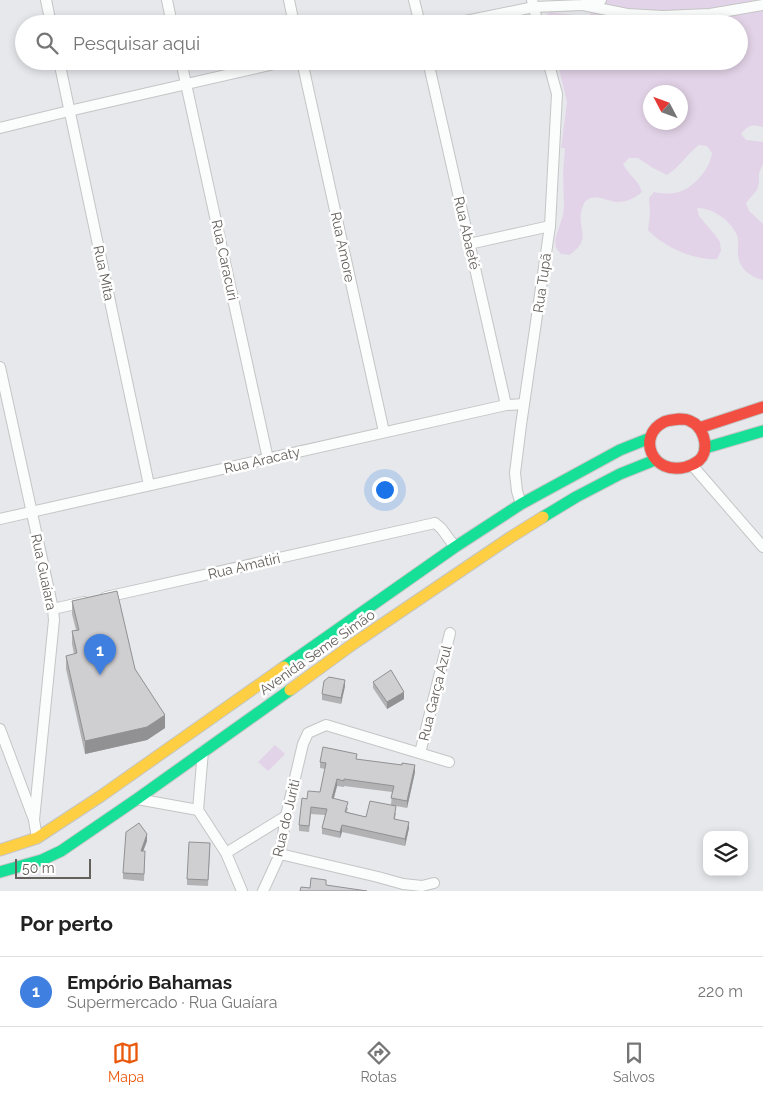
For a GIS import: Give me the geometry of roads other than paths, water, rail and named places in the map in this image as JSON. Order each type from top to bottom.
[{"type":"main road","points":[[699,428],[763,407]]},
{"type":"main road","points":[[679,419],[688,420],[699,428],[703,435],[705,448],[698,461],[684,468],[671,468],[664,467],[655,460],[650,438],[658,426],[665,421],[679,419]]},
{"type":"main road","points":[[705,448],[763,431]]},
{"type":"main road","name":"Avenida Seme Simão","points":[[0,850],[38,838],[101,796],[455,547],[521,504],[620,450],[650,438]]},
{"type":"main road","name":"Avenida Seme Simão","points":[[0,872],[42,860],[61,851],[137,799],[353,644],[511,537],[620,474],[655,460]]},
{"type":"main road","points":[[292,688],[308,672],[311,665],[305,653]]},
{"type":"main road","points":[[83,836],[78,824],[83,815],[101,796]]},
{"type":"street","points":[[46,0],[49,15]]},
{"type":"street","points":[[166,0],[170,15]]},
{"type":"street","points":[[289,0],[292,15]]},
{"type":"street","points":[[414,0],[418,15]]},
{"type":"street","points":[[583,5],[602,0]]},
{"type":"street","points":[[486,15],[533,3],[583,5],[627,14],[645,15]]},
{"type":"street","points":[[686,15],[710,14],[763,5]]},
{"type":"street","name":"Rua Mita","points":[[61,70],[149,485]]},
{"type":"street","name":"Rua Caracuri","points":[[183,70],[268,459]]},
{"type":"street","points":[[0,128],[250,70]]},
{"type":"street","name":"Rua Amore","points":[[304,70],[384,432]]},
{"type":"street","name":"Rua Abaeté","points":[[430,70],[506,405]]},
{"type":"street","name":"Rua Tupã","points":[[521,504],[517,491],[515,472],[550,226],[557,94],[550,70]]},
{"type":"street","points":[[470,244],[550,226]]},
{"type":"street","name":"Rua Guaíara","points":[[0,367],[54,620],[34,820],[38,838]]},
{"type":"street","name":"Rua Aracaty","points":[[0,519],[506,405],[524,404]]},
{"type":"street","points":[[692,465],[763,547]]},
{"type":"street","name":"Rua Amatiri","points":[[53,609],[435,523],[455,547]]},
{"type":"street","name":"Rua Garça Azul","points":[[420,754],[450,633]]},
{"type":"street","name":"Rua do Juriti","points":[[263,891],[280,854],[286,816],[303,744],[308,733],[326,725],[420,754]]},
{"type":"street","points":[[0,729],[34,820]]},
{"type":"street","points":[[203,751],[198,810],[226,853],[242,891]]},
{"type":"street","points":[[420,754],[449,762]]},
{"type":"street","points":[[137,799],[198,810]]},
{"type":"street","points":[[226,853],[286,816]]},
{"type":"street","points":[[280,854],[378,876],[403,884],[422,886],[434,883]]},
{"type":"place","name":"Empório Bahamas","points":[[100,675]]}]
